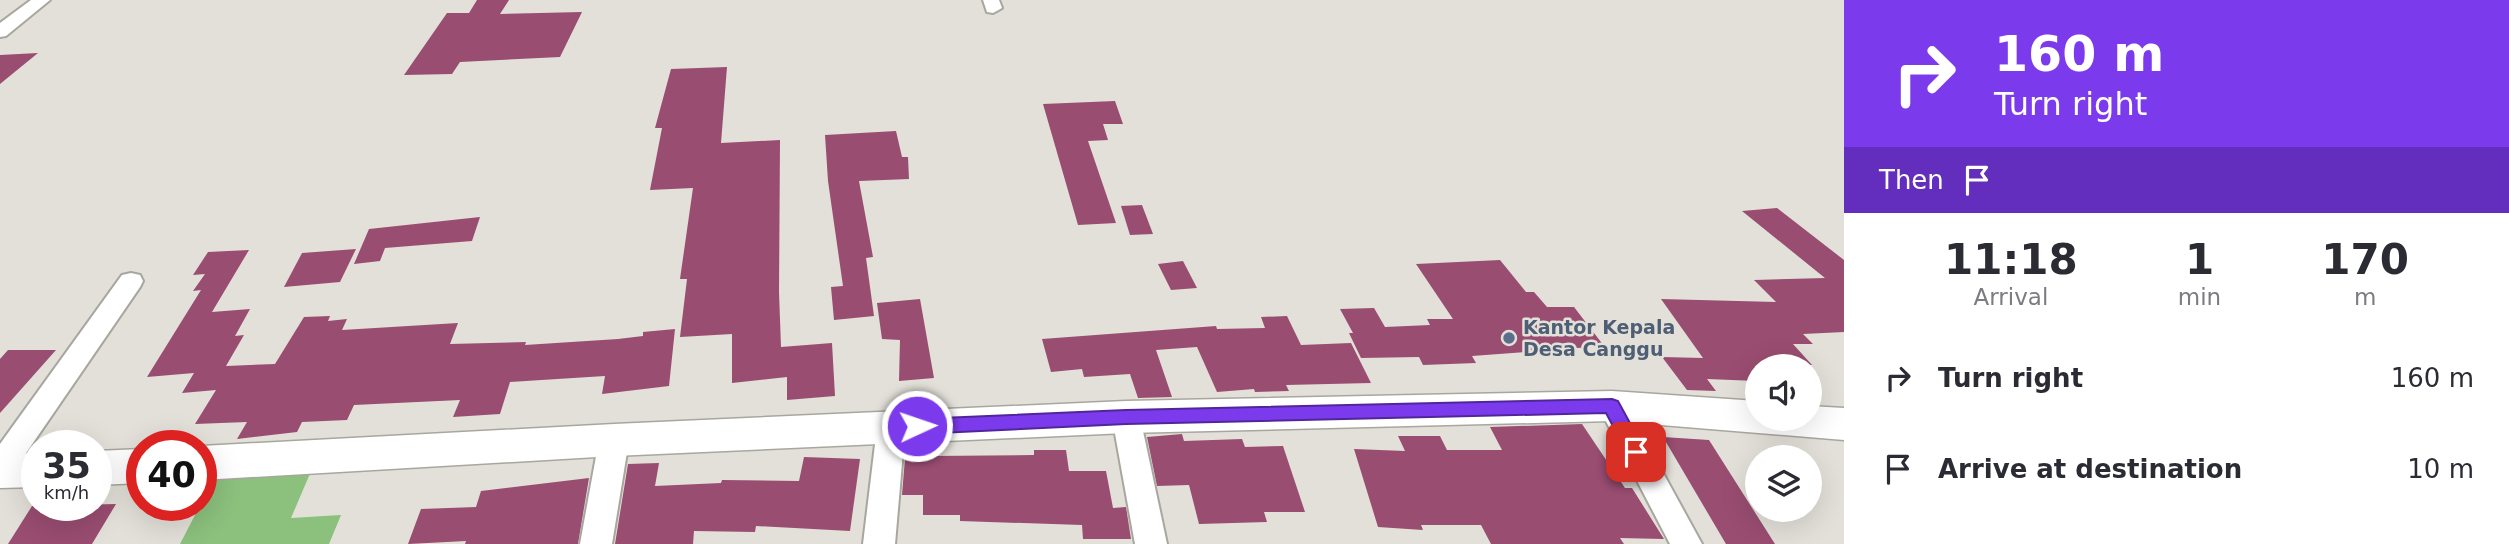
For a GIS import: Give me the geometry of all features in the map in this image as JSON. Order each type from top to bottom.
[{"type":"street","points":[[0,32],[42,0]]},
{"type":"street","points":[[0,469],[131,281]]},
{"type":"street","points":[[1612,406],[1686,544]]},
{"type":"street","points":[[217,462],[614,440],[1126,417],[1612,406],[1745,416]]},
{"type":"street","points":[[1126,417],[1151,544]]},
{"type":"street","points":[[1822,422],[1844,424]]},
{"type":"street","points":[[879,544],[891,428]]},
{"type":"street","points":[[596,544],[614,440]]},
{"type":"street","points":[[0,469],[21,470]]},
{"type":"green space","points":[[318,455],[291,518],[341,515],[329,544],[180,544],[192,521],[217,521],[217,473],[222,463]]},
{"type":"building","points":[[477,0],[509,0],[500,14],[582,12],[560,57],[460,62],[452,74],[404,75],[447,13],[469,13]]},
{"type":"building","points":[[38,53],[0,84],[0,55]]},
{"type":"building","points":[[727,67],[721,143],[780,140],[781,347],[832,343],[835,396],[787,400],[787,377],[732,383],[732,334],[680,337],[687,279],[680,279],[693,188],[650,190],[662,128],[655,128],[671,69]]},
{"type":"building","points":[[1115,101],[1123,124],[1103,124],[1108,140],[1088,141],[1116,223],[1078,225],[1043,104]]},
{"type":"building","points":[[896,131],[902,157],[908,157],[909,179],[859,181],[873,257],[866,258],[874,316],[834,320],[831,287],[843,286],[828,181],[825,135]]},
{"type":"building","points":[[1142,205],[1153,234],[1130,235],[1121,206]]},
{"type":"building","points":[[1777,208],[1844,260],[1844,332],[1803,334],[1813,344],[1793,344],[1802,354],[1745,354],[1745,381],[1707,379],[1716,391],[1687,390],[1662,357],[1703,358],[1661,299],[1776,302],[1754,280],[1825,278],[1742,211]]},
{"type":"building","points":[[480,217],[472,241],[385,248],[380,261],[354,264],[369,229]]},
{"type":"building","points":[[356,249],[340,282],[284,287],[302,253]]},
{"type":"building","points":[[249,250],[212,312],[250,309],[235,336],[244,335],[226,366],[275,364],[304,317],[330,316],[328,321],[347,319],[342,330],[458,323],[450,344],[526,342],[525,345],[618,339],[643,336],[643,332],[675,329],[669,386],[602,394],[605,376],[510,382],[500,414],[453,417],[460,400],[354,405],[347,420],[302,422],[297,432],[237,439],[247,422],[195,424],[216,390],[182,393],[194,373],[147,377],[201,290],[193,291],[205,274],[193,275],[208,252]]},
{"type":"building","points":[[1500,260],[1526,292],[1534,292],[1547,307],[1574,307],[1604,346],[1472,356],[1476,363],[1423,365],[1419,357],[1361,358],[1349,333],[1353,333],[1340,309],[1374,308],[1385,327],[1430,325],[1427,319],[1453,319],[1416,264]]},
{"type":"building","points":[[1183,261],[1197,288],[1171,290],[1158,264]]},
{"type":"building","points":[[920,299],[934,378],[899,381],[900,340],[882,339],[877,303]]},
{"type":"building","points":[[1287,316],[1301,345],[1351,343],[1371,383],[1286,385],[1289,391],[1255,392],[1254,389],[1217,392],[1197,347],[1156,350],[1172,397],[1138,398],[1130,374],[1084,377],[1082,369],[1051,372],[1042,339],[1216,326],[1217,329],[1265,328],[1261,317]]},
{"type":"building","points":[[8,350],[56,350],[0,413],[0,359]]},
{"type":"building","points":[[1582,424],[1625,488],[1632,488],[1664,539],[1620,538],[1624,544],[1491,544],[1481,525],[1421,525],[1423,530],[1378,527],[1354,449],[1405,451],[1398,436],[1440,436],[1447,450],[1502,450],[1490,427]]},
{"type":"building","points":[[1182,434],[1184,441],[1242,439],[1245,447],[1283,446],[1305,512],[1264,512],[1267,522],[1199,524],[1189,485],[1157,486],[1147,437]]},
{"type":"building","points":[[1663,437],[1709,440],[1745,497],[1745,522],[1761,522],[1775,544],[1726,544]]},
{"type":"building","points":[[906,446],[932,446],[932,456],[1034,455],[1034,450],[1066,450],[1069,471],[1106,471],[1113,508],[1126,507],[1131,539],[1083,539],[1082,525],[960,521],[960,515],[923,515],[923,495],[902,495]]},
{"type":"building","points":[[804,457],[860,459],[850,531],[756,526],[755,532],[694,531],[693,544],[615,544],[628,464],[659,463],[655,486],[721,483],[722,480],[799,481]]},
{"type":"building","points":[[589,478],[578,544],[465,544],[466,541],[408,544],[421,509],[476,507],[481,491]]},
{"type":"building","points":[[23,521],[106,521],[92,544],[8,544]]},
{"type":"place","name":"Kantor Kepala Desa Canggu","points":[[1509,338]]},
{"type":"route","points":[[917,426],[1126,417],[1612,406],[1636,452]]}]
